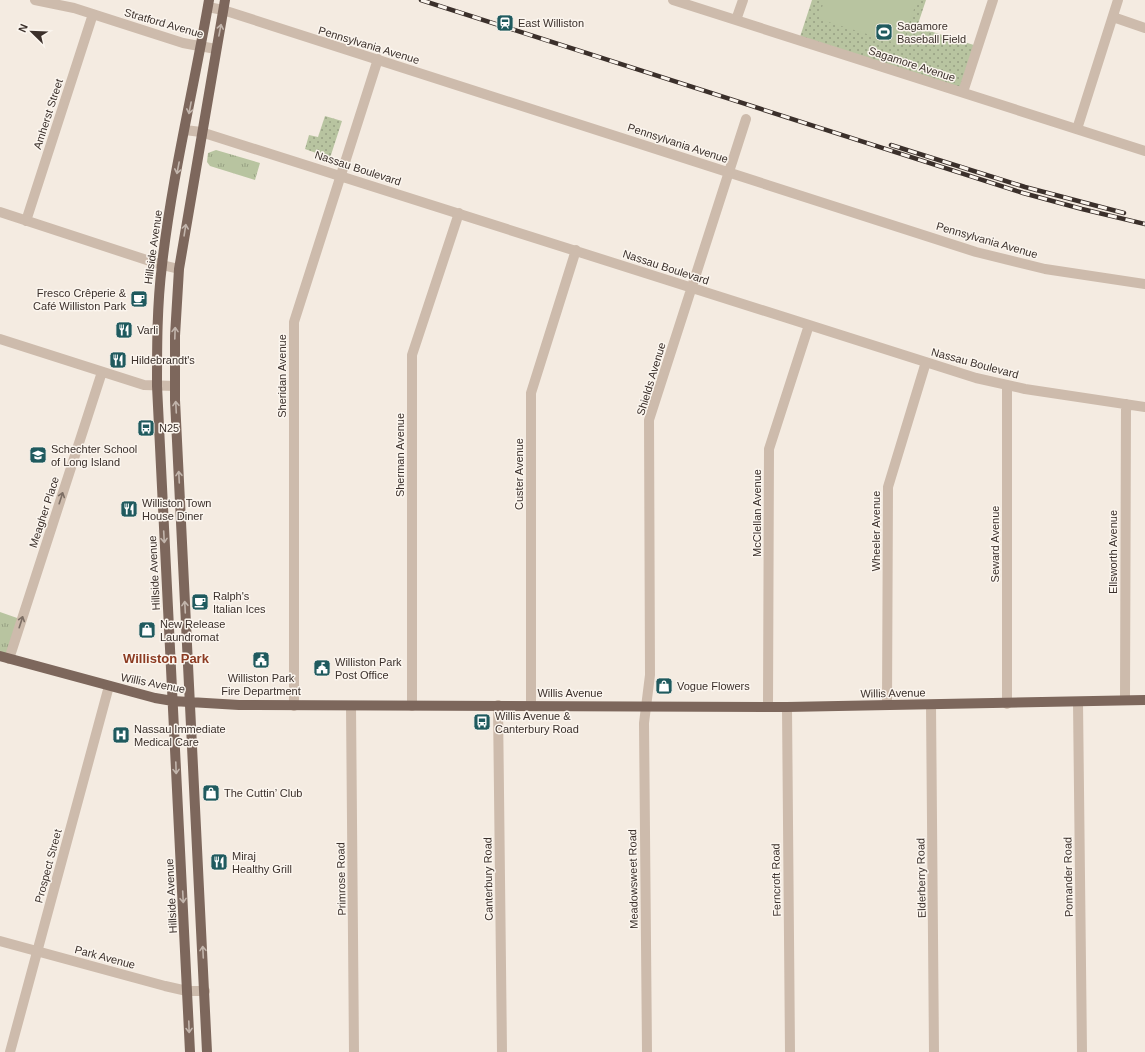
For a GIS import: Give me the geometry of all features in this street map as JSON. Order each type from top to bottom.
[{"type":"main road","name":"Hillside Avenue","points":[[190,1052],[157,386],[162,265],[185,130],[209,4]]},
{"type":"main road","points":[[207,1052],[175,386],[175,336],[179,268],[201,132],[224,5]]},
{"type":"main road","name":"Willis Avenue","points":[[4,658],[109,686],[173,701],[294,706],[532,705],[787,707],[1007,704],[1145,700]]},
{"type":"street","name":"Stratford Avenue","points":[[35,0],[93,14],[182,43],[216,49]]},
{"type":"street","name":"Sagamore Avenue","points":[[672,0],[1145,151]]},
{"type":"street","points":[[736,20],[743,0]]},
{"type":"street","points":[[963,92],[993,0]]},
{"type":"street","points":[[1077,129],[1118,0]]},
{"type":"street","name":"Pennsylvania Avenue","points":[[209,4],[224,5],[378,59],[976,252],[1046,269],[1145,284]]},
{"type":"street","name":"Amherst Street","points":[[26,220],[93,14]]},
{"type":"street","points":[[1113,17],[1145,28]]},
{"type":"street","name":"Sheridan Avenue","points":[[294,706],[294,322],[378,59]]},
{"type":"street","name":"Shields Avenue","points":[[647,706],[650,675],[650,420],[746,119]]},
{"type":"street","name":"Nassau Boulevard","points":[[185,130],[201,132],[340,175],[976,378],[1007,385],[1145,407]]},
{"type":"street","points":[[0,212],[162,265],[179,268]]},
{"type":"street","name":"Sherman Avenue","points":[[412,706],[412,355],[459,213]]},
{"type":"street","name":"Custer Avenue","points":[[532,705],[531,393],[576,250]]},
{"type":"street","name":"McClellan Avenue","points":[[768,707],[769,449],[809,325]]},
{"type":"street","points":[[0,339],[144,385],[175,386]]},
{"type":"street","name":"Wheeler Avenue","points":[[887,705],[888,487],[926,362]]},
{"type":"street","name":"Meagher Place","points":[[4,658],[102,372]]},
{"type":"street","name":"Seward Avenue","points":[[1007,385],[1007,704]]},
{"type":"street","name":"Ellsworth Avenue","points":[[1125,700],[1126,404]]},
{"type":"street","name":"Prospect Street","points":[[10,1052],[109,686]]},
{"type":"street","name":"Pomander Road","points":[[1078,702],[1082,1052]]},
{"type":"street","name":"Elderberry Road","points":[[931,704],[934,1052]]},
{"type":"street","name":"Canterbury Road","points":[[498,705],[502,1052]]},
{"type":"street","name":"Primrose Road","points":[[351,706],[354,1052]]},
{"type":"street","name":"Meadowsweet Road","points":[[647,706],[644,723],[647,1052]]},
{"type":"street","name":"Ferncroft Road","points":[[787,707],[790,1052]]},
{"type":"street","name":"Park Avenue","points":[[0,941],[187,991],[205,990]]},
{"type":"green space","points":[[812,0],[926,0],[917,27],[977,46],[963,91],[799,40]]},
{"type":"green space","name":"Sagamore Baseball Field","points":[[824,0],[917,0],[902,45],[819,19]]},
{"type":"green space","points":[[325,116],[342,121],[330,158],[305,149],[309,135],[318,137]]},
{"type":"green space","points":[[216,150],[260,163],[255,180],[210,166],[207,162],[208,153]]},
{"type":"green space","points":[[0,612],[20,619],[9,659],[0,656]]},
{"type":"railway","points":[[421,0],[1023,193],[1145,224]]},
{"type":"railway","points":[[891,145],[1025,187],[1124,213]]},
{"type":"place","name":"East Williston","points":[[505,23]]},
{"type":"place","name":"Sagamore Baseball Field","points":[[884,32]]},
{"type":"place","name":"Fresco Crêperie & Café Williston Park","points":[[139,299]]},
{"type":"place","name":"Varli","points":[[124,330]]},
{"type":"place","name":"Hildebrandt's","points":[[118,360]]},
{"type":"place","name":"N25","points":[[146,428]]},
{"type":"place","name":"Schechter School of Long Island","points":[[38,455]]},
{"type":"place","name":"Williston Town House Diner","points":[[129,509]]},
{"type":"place","name":"Ralph's Italian Ices","points":[[200,602]]},
{"type":"place","name":"New Release Laundromat","points":[[147,630]]},
{"type":"place","name":"Williston Park Fire Department","points":[[261,660]]},
{"type":"place","name":"Williston Park Post Office","points":[[322,668]]},
{"type":"place","name":"Vogue Flowers","points":[[664,686]]},
{"type":"place","name":"Willis Avenue & Canterbury Road","points":[[482,722]]},
{"type":"place","name":"Nassau Immediate Medical Care","points":[[121,735]]},
{"type":"place","name":"The Cuttin’ Club","points":[[211,793]]},
{"type":"place","name":"Miraj Healthy Grill","points":[[219,862]]},
{"type":"district","name":"Williston Park","points":[[166,658]]}]
